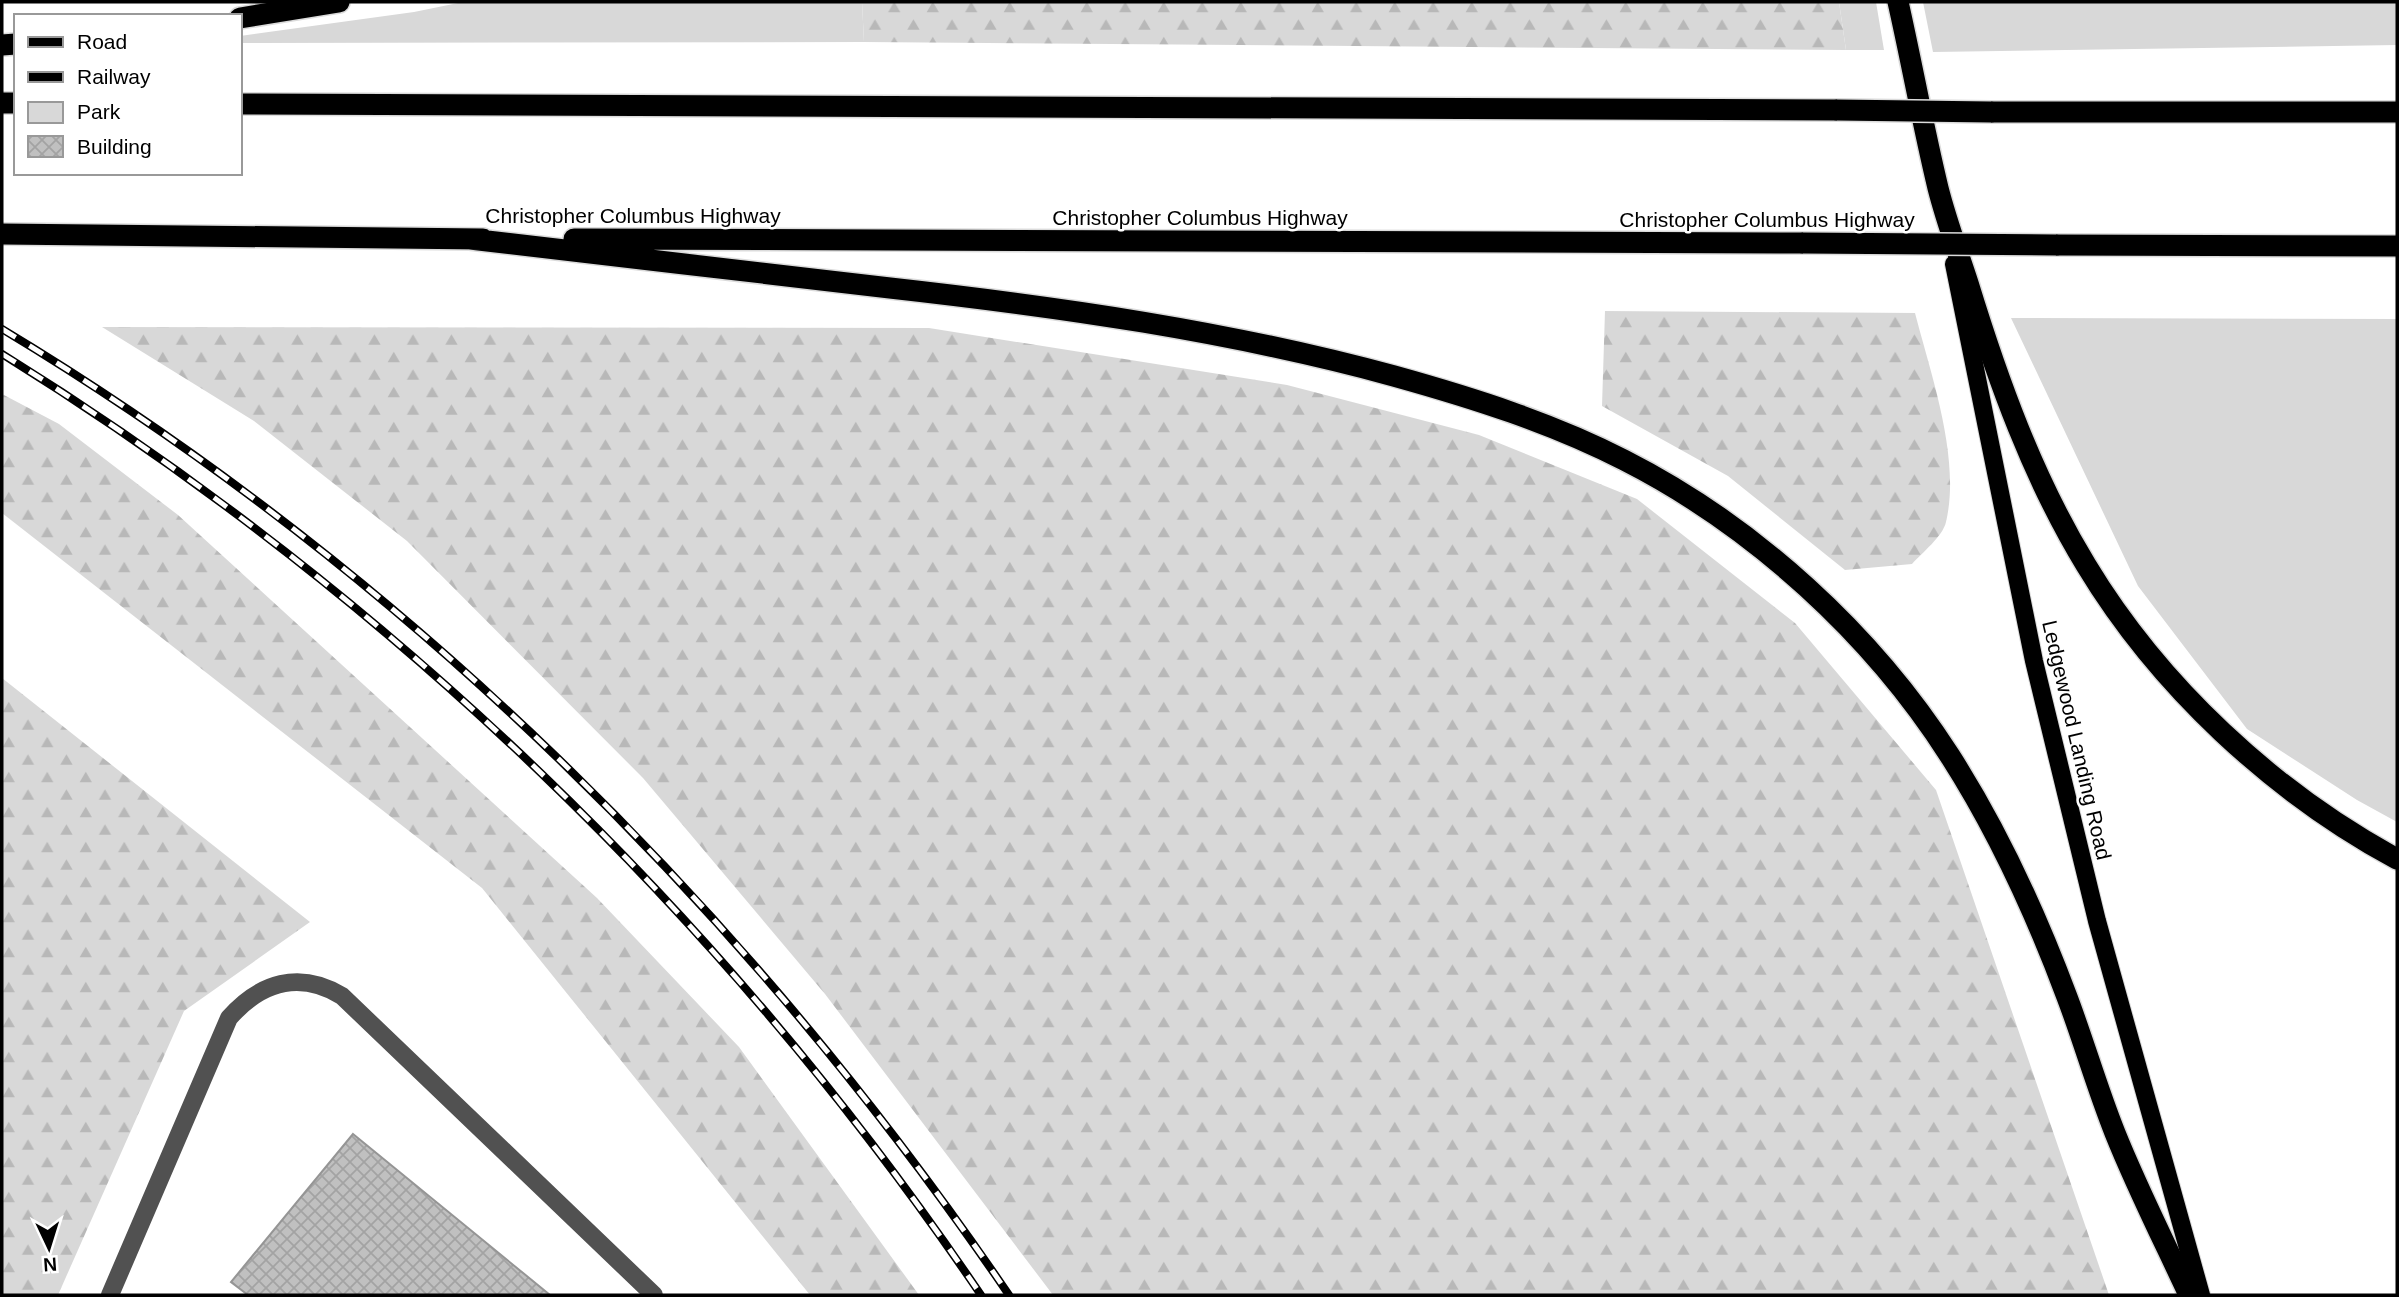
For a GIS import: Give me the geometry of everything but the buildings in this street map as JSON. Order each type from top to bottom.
[{"type":"highway","points":[[242,18],[339,2]]},
{"type":"highway","points":[[1898,2],[1939,189],[1994,368],[2039,475],[2086,565],[2123,621],[2166,674],[2238,746],[2317,810],[2397,859]]},
{"type":"highway","points":[[242,104],[2397,112]]},
{"type":"highway","name":"Christopher Columbus Highway","points":[[2,234],[470,239],[2397,246]]},
{"type":"highway","points":[[470,239],[1038,304],[1232,338],[1338,361],[1469,397],[1564,432],[1626,460],[1709,510],[1793,576],[1866,647],[1910,699],[1949,754],[1975,798],[2042,935],[2116,1134],[2189,1295]]},
{"type":"main road","name":"Ledgewood Landing Road","points":[[1939,189],[2034,661],[2097,921],[2201,1295]]},
{"type":"lane","points":[[110,1295],[229,1018],[244,1001],[260,990],[279,982],[297,981],[327,987],[342,996],[654,1295]]},
{"type":"green space","points":[[463,2],[862,2],[864,42],[242,43],[242,36],[414,12]]},
{"type":"green space","points":[[862,2],[1839,2],[1846,50],[864,42]]},
{"type":"green space","points":[[1839,2],[1876,2],[1884,50],[1846,50]]},
{"type":"green space","points":[[1923,2],[2397,2],[2397,45],[1933,52]]},
{"type":"green space","points":[[1605,311],[1915,313],[1936,390],[1947,444],[1950,497],[1946,522],[1941,533],[1912,564],[1845,570],[1728,476],[1602,406]]},
{"type":"green space","points":[[2011,318],[2397,319],[2397,822],[2357,800],[2247,729],[2138,586]]},
{"type":"green space","points":[[102,327],[929,328],[1287,385],[1479,435],[1637,499],[1795,623],[1936,790],[2109,1295],[1053,1295],[825,994],[643,778],[407,541],[254,421]]},
{"type":"green space","points":[[2,394],[59,424],[178,515],[597,898],[739,1047],[919,1295],[810,1295],[482,888],[2,513]]},
{"type":"green space","points":[[2,678],[310,922],[184,1011],[58,1295],[2,1295]]},
{"type":"railway","points":[[2,329],[150,424],[292,528],[428,639],[557,758],[680,883],[797,1015],[906,1152],[1009,1295]]},
{"type":"railway","points":[[2,354],[145,448],[283,550],[415,658],[541,773],[661,895],[775,1022],[881,1156],[981,1295]]}]
